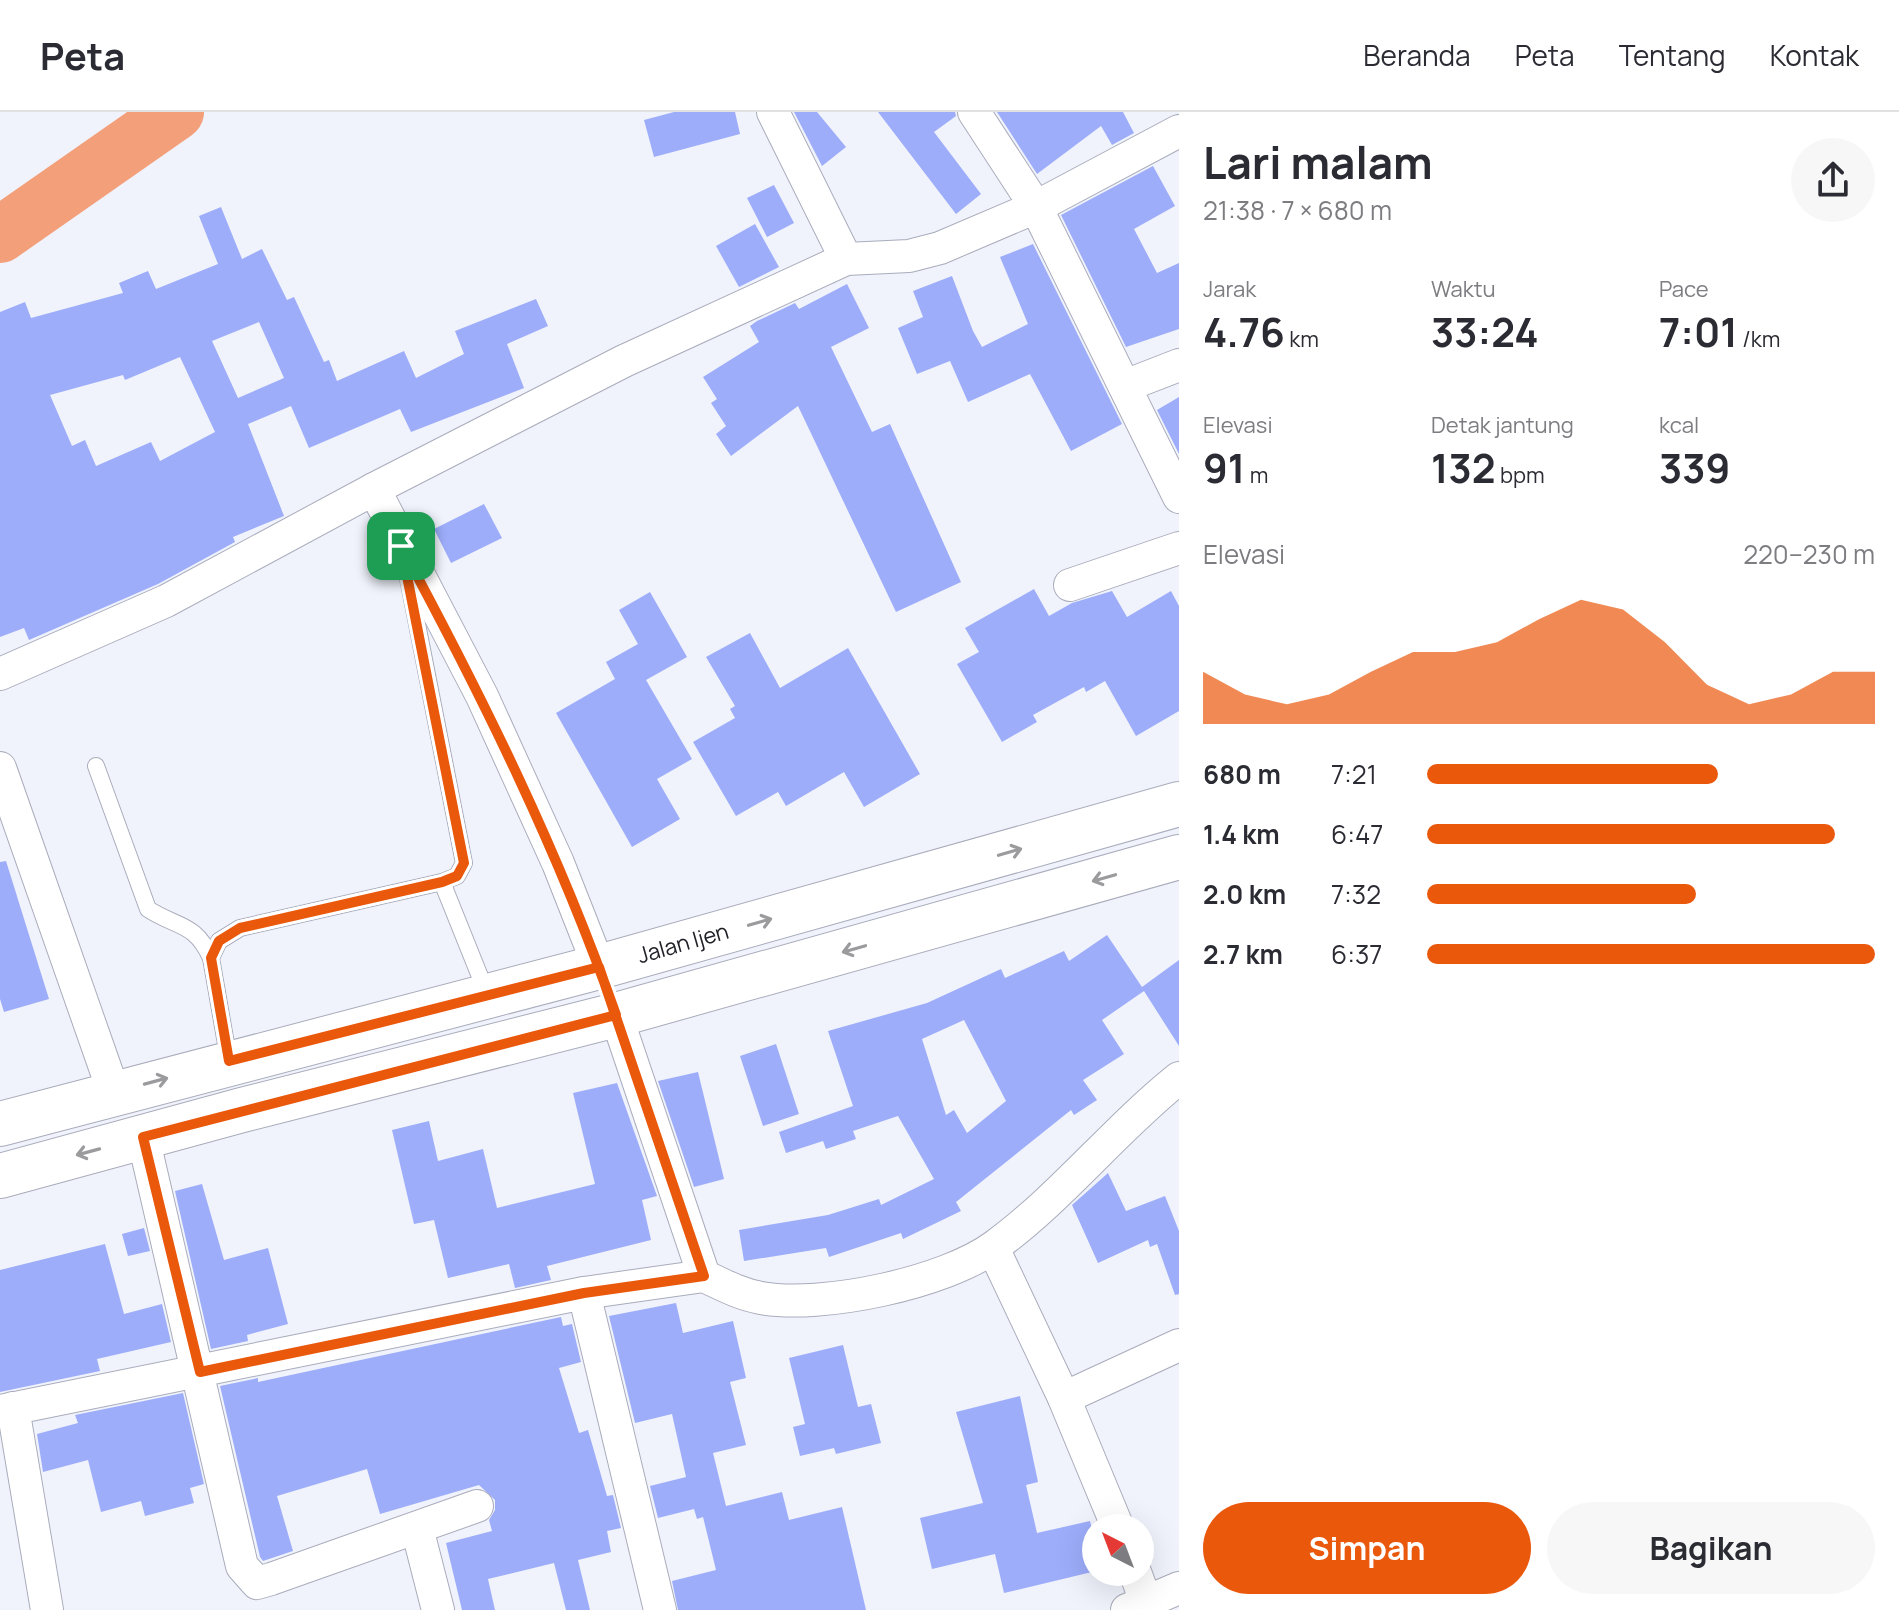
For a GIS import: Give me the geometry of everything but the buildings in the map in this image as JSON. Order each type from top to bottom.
[{"type":"street","points":[[773,112],[846,259]]},
{"type":"street","points":[[974,112],[1036,207],[1179,497]]},
{"type":"street","points":[[0,674],[166,601],[374,489],[624,361],[846,259],[909,256],[940,248],[1036,207],[1179,131]]},
{"type":"street","points":[[1125,386],[1179,365]]},
{"type":"street","points":[[374,489],[401,546],[482,696],[558,863],[616,1015],[704,1276]]},
{"type":"street","points":[[1070,585],[1179,548]]},
{"type":"street","points":[[0,768],[114,1093]]},
{"type":"street","name":"Jalan Ijen","points":[[0,1124],[229,1061],[599,967],[1179,804]]},
{"type":"street","points":[[0,1176],[616,1015],[1179,857]]},
{"type":"street","points":[[47,1610],[6,1410],[584,1293],[704,1276],[733,1290],[763,1298],[856,1294],[919,1282],[993,1248],[1146,1104],[1179,1078]]},
{"type":"street","points":[[143,1137],[200,1372],[242,1566],[247,1576],[257,1583],[271,1579],[477,1506]]},
{"type":"street","points":[[993,1248],[1064,1398],[1112,1514]]},
{"type":"street","points":[[584,1293],[660,1610]]},
{"type":"street","points":[[1064,1398],[1179,1345]]},
{"type":"street","points":[[417,1528],[438,1610]]},
{"type":"street","points":[[1135,1586],[1136,1606],[1179,1588]]},
{"type":"lane","points":[[211,958],[219,941],[240,928],[442,882],[457,876],[464,863],[401,546]]},
{"type":"lane","points":[[96,766],[148,909],[202,937],[211,958],[229,1061]]},
{"type":"lane","points":[[442,882],[488,995]]},
{"type":"waterway","points":[[0,235],[176,112]]},
{"type":"route","points":[[401,546],[464,863],[457,876],[442,882],[240,928],[219,941],[211,958],[229,1061],[599,967],[644,1093],[704,1276],[584,1293],[200,1372],[143,1137],[616,1015],[599,967],[558,863],[482,696],[401,546]]}]
